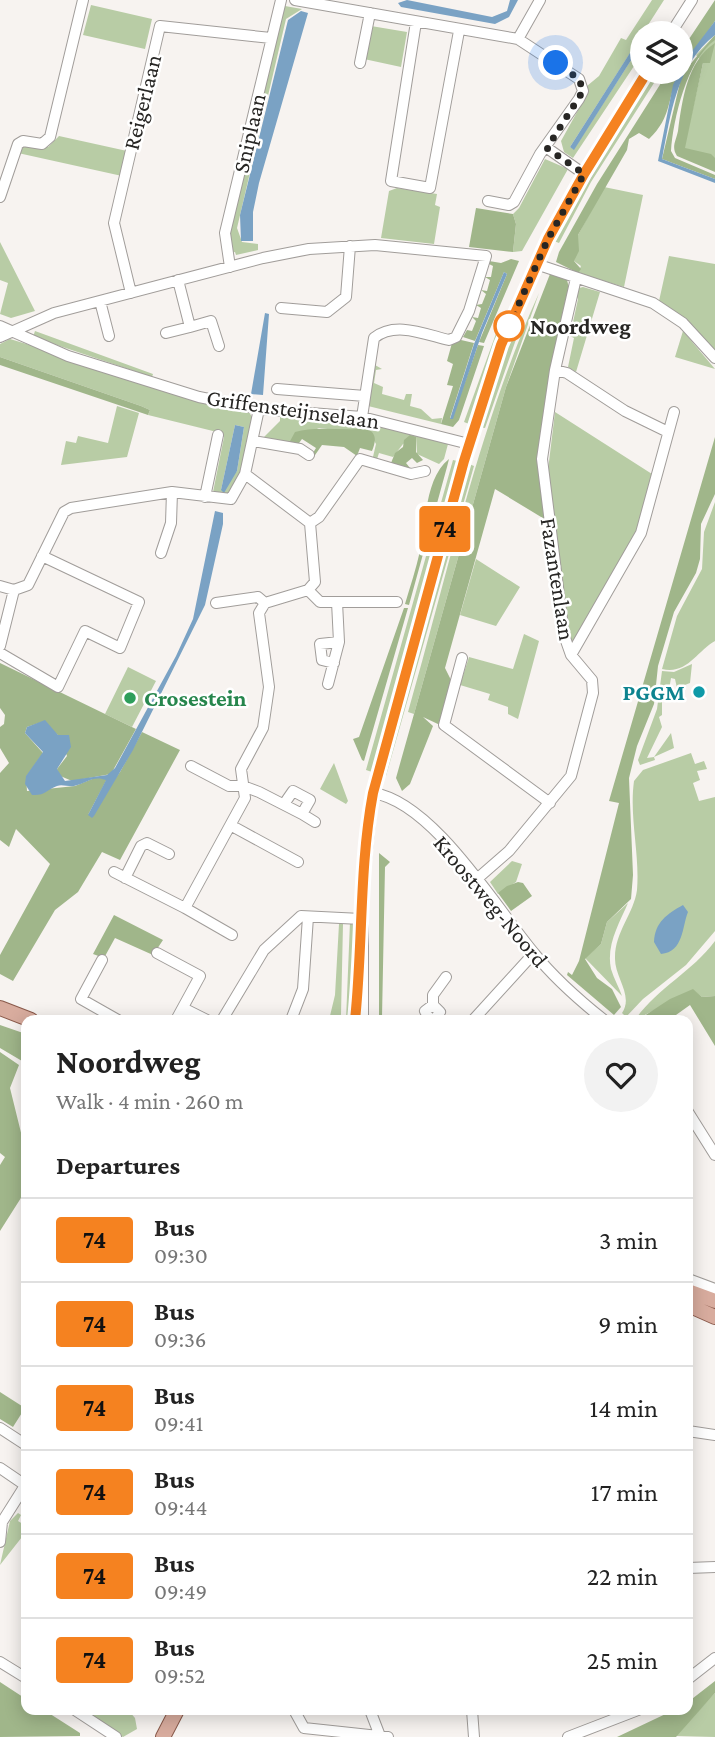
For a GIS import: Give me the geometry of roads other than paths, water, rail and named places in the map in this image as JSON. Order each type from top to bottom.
[{"type":"main road","points":[[0,1008],[21,1016]]},
{"type":"main road","points":[[693,1293],[715,1301]]},
{"type":"main road","points":[[693,1307],[715,1317]]},
{"type":"main road","points":[[163,1737],[174,1715]]},
{"type":"street","points":[[0,197],[18,144],[23,141],[42,144],[48,141],[83,0]]},
{"type":"street","name":"Sniplaan","points":[[230,267],[225,233],[281,0]]},
{"type":"street","points":[[296,0],[458,31],[518,39],[575,74],[582,83],[579,99],[547,148],[540,154],[514,202],[509,205],[488,201]]},
{"type":"street","points":[[518,39],[540,0]]},
{"type":"street","points":[[679,21],[692,0]]},
{"type":"street","points":[[360,63],[370,13]]},
{"type":"street","points":[[416,22],[391,181],[430,188],[458,31]]},
{"type":"street","name":"Reigerlaan","points":[[131,293],[114,229],[160,26],[271,38]]},
{"type":"street","points":[[356,1015],[360,986],[366,842],[373,793],[469,444],[501,345],[536,264],[584,174],[640,84]]},
{"type":"street","points":[[547,148],[584,174]]},
{"type":"street","points":[[0,337],[54,313],[230,267],[310,250],[375,245],[486,256],[460,333],[449,340],[407,330],[383,331],[374,338],[362,417]]},
{"type":"street","points":[[281,308],[327,313],[346,297],[350,246]]},
{"type":"street","points":[[536,264],[653,303],[683,323],[715,358]]},
{"type":"street","name":"Fazantenlaan","points":[[478,878],[509,852],[570,776],[592,704],[592,680],[571,655],[564,635],[542,459],[555,370],[576,278]]},
{"type":"street","points":[[178,280],[190,327]]},
{"type":"street","points":[[100,301],[109,336]]},
{"type":"street","points":[[166,333],[211,321],[219,346]]},
{"type":"street","name":"Griffensteijnselaan","points":[[0,326],[68,356],[199,397],[259,409],[362,417],[469,444]]},
{"type":"street","points":[[555,370],[566,373],[625,411],[667,432],[670,438],[641,533],[571,655]]},
{"type":"street","points":[[277,389],[365,396]]},
{"type":"street","points":[[0,586],[15,590],[27,585],[64,512],[71,508],[172,492],[231,499],[245,474],[259,409]]},
{"type":"street","points":[[667,432],[674,412]]},
{"type":"street","points":[[205,497],[218,435]]},
{"type":"street","points":[[253,441],[296,449],[309,455]]},
{"type":"street","points":[[310,523],[319,517],[360,459],[411,474],[425,471]]},
{"type":"street","points":[[185,908],[245,798],[241,769],[263,728],[269,687],[259,613],[265,603],[308,590],[315,582],[310,523],[245,474]]},
{"type":"street","points":[[161,553],[171,523],[172,492]]},
{"type":"street","points":[[0,653],[58,687],[85,632],[120,648],[139,602],[42,556]]},
{"type":"street","points":[[0,646],[15,590]]},
{"type":"street","points":[[308,590],[320,602],[397,602]]},
{"type":"street","points":[[216,603],[258,597],[265,603]]},
{"type":"street","points":[[328,684],[340,642],[337,602]]},
{"type":"street","points":[[334,663],[322,660],[320,644],[340,642]]},
{"type":"street","points":[[462,657],[444,725],[550,803]]},
{"type":"street","points":[[191,766],[229,786],[243,786],[284,804],[316,822]]},
{"type":"street","name":"Kroostweg-Noord","points":[[373,793],[402,803],[478,878],[534,953],[599,1015]]},
{"type":"street","points":[[232,826],[298,862]]},
{"type":"street","points":[[125,878],[141,846],[147,843],[169,854]]},
{"type":"street","points":[[114,872],[232,935]]},
{"type":"street","points":[[225,1015],[264,950],[305,916],[362,919]]},
{"type":"street","points":[[293,1015],[303,989],[305,916]]},
{"type":"street","points":[[157,953],[200,976],[179,1015]]},
{"type":"street","points":[[478,1015],[534,953]]},
{"type":"street","points":[[102,960],[81,999],[109,1015]]},
{"type":"street","points":[[435,1015],[439,1010],[433,1005],[433,995],[446,977]]},
{"type":"street","points":[[360,986],[363,1015]]},
{"type":"street","points":[[183,1008],[197,1015]]},
{"type":"street","points":[[693,1120],[715,1155]]},
{"type":"street","points":[[693,1281],[715,1289]]},
{"type":"street","points":[[0,1428],[21,1442]]},
{"type":"street","points":[[693,1432],[715,1435]]},
{"type":"street","points":[[0,1468],[21,1482]]},
{"type":"street","points":[[0,1542],[2,1522],[21,1493]]},
{"type":"street","points":[[693,1568],[715,1567]]},
{"type":"street","points":[[693,1675],[715,1658]]},
{"type":"street","points":[[0,1661],[21,1675]]},
{"type":"street","points":[[83,1715],[116,1737]]},
{"type":"street","points":[[297,1715],[304,1728],[384,1737]]},
{"type":"street","points":[[373,1715],[384,1737]]},
{"type":"street","points":[[472,1715],[474,1737]]},
{"type":"street","points":[[575,1736],[626,1715]]},
{"type":"water","points":[[407,0],[492,17],[507,11],[510,0],[518,0],[509,17],[495,24],[401,7],[398,3]]},
{"type":"water","points":[[301,11],[308,13],[259,183],[253,212],[253,241],[241,241],[240,215],[288,20]]},
{"type":"water","points":[[715,21],[715,35],[693,60],[693,50]]},
{"type":"water","points":[[630,53],[630,62],[574,150],[570,147]]},
{"type":"water","points":[[680,84],[662,159],[715,179],[715,183],[658,161],[673,85]]},
{"type":"water","points":[[504,272],[507,274],[482,333],[453,419],[450,419],[474,344]]},
{"type":"water","points":[[265,313],[269,314],[263,395],[251,394]]},
{"type":"water","points":[[235,425],[244,427],[237,471],[224,493],[221,490]]},
{"type":"water","points":[[215,511],[223,513],[223,524],[205,605],[133,750],[94,816],[92,818],[88,815],[106,780],[98,778],[74,786],[59,785],[43,794],[32,795],[25,784],[26,776],[43,752],[25,733],[27,727],[45,720],[58,735],[69,735],[71,747],[57,769],[65,781],[107,775],[115,768],[193,619]]},
{"type":"water","points":[[683,905],[688,912],[678,944],[669,952],[661,954],[654,942],[659,924]]},
{"type":"place","name":"Noordweg","points":[[509,326]]},
{"type":"place","name":"PGGM","points":[[699,692]]},
{"type":"place","name":"Crosestein","points":[[130,698]]}]
